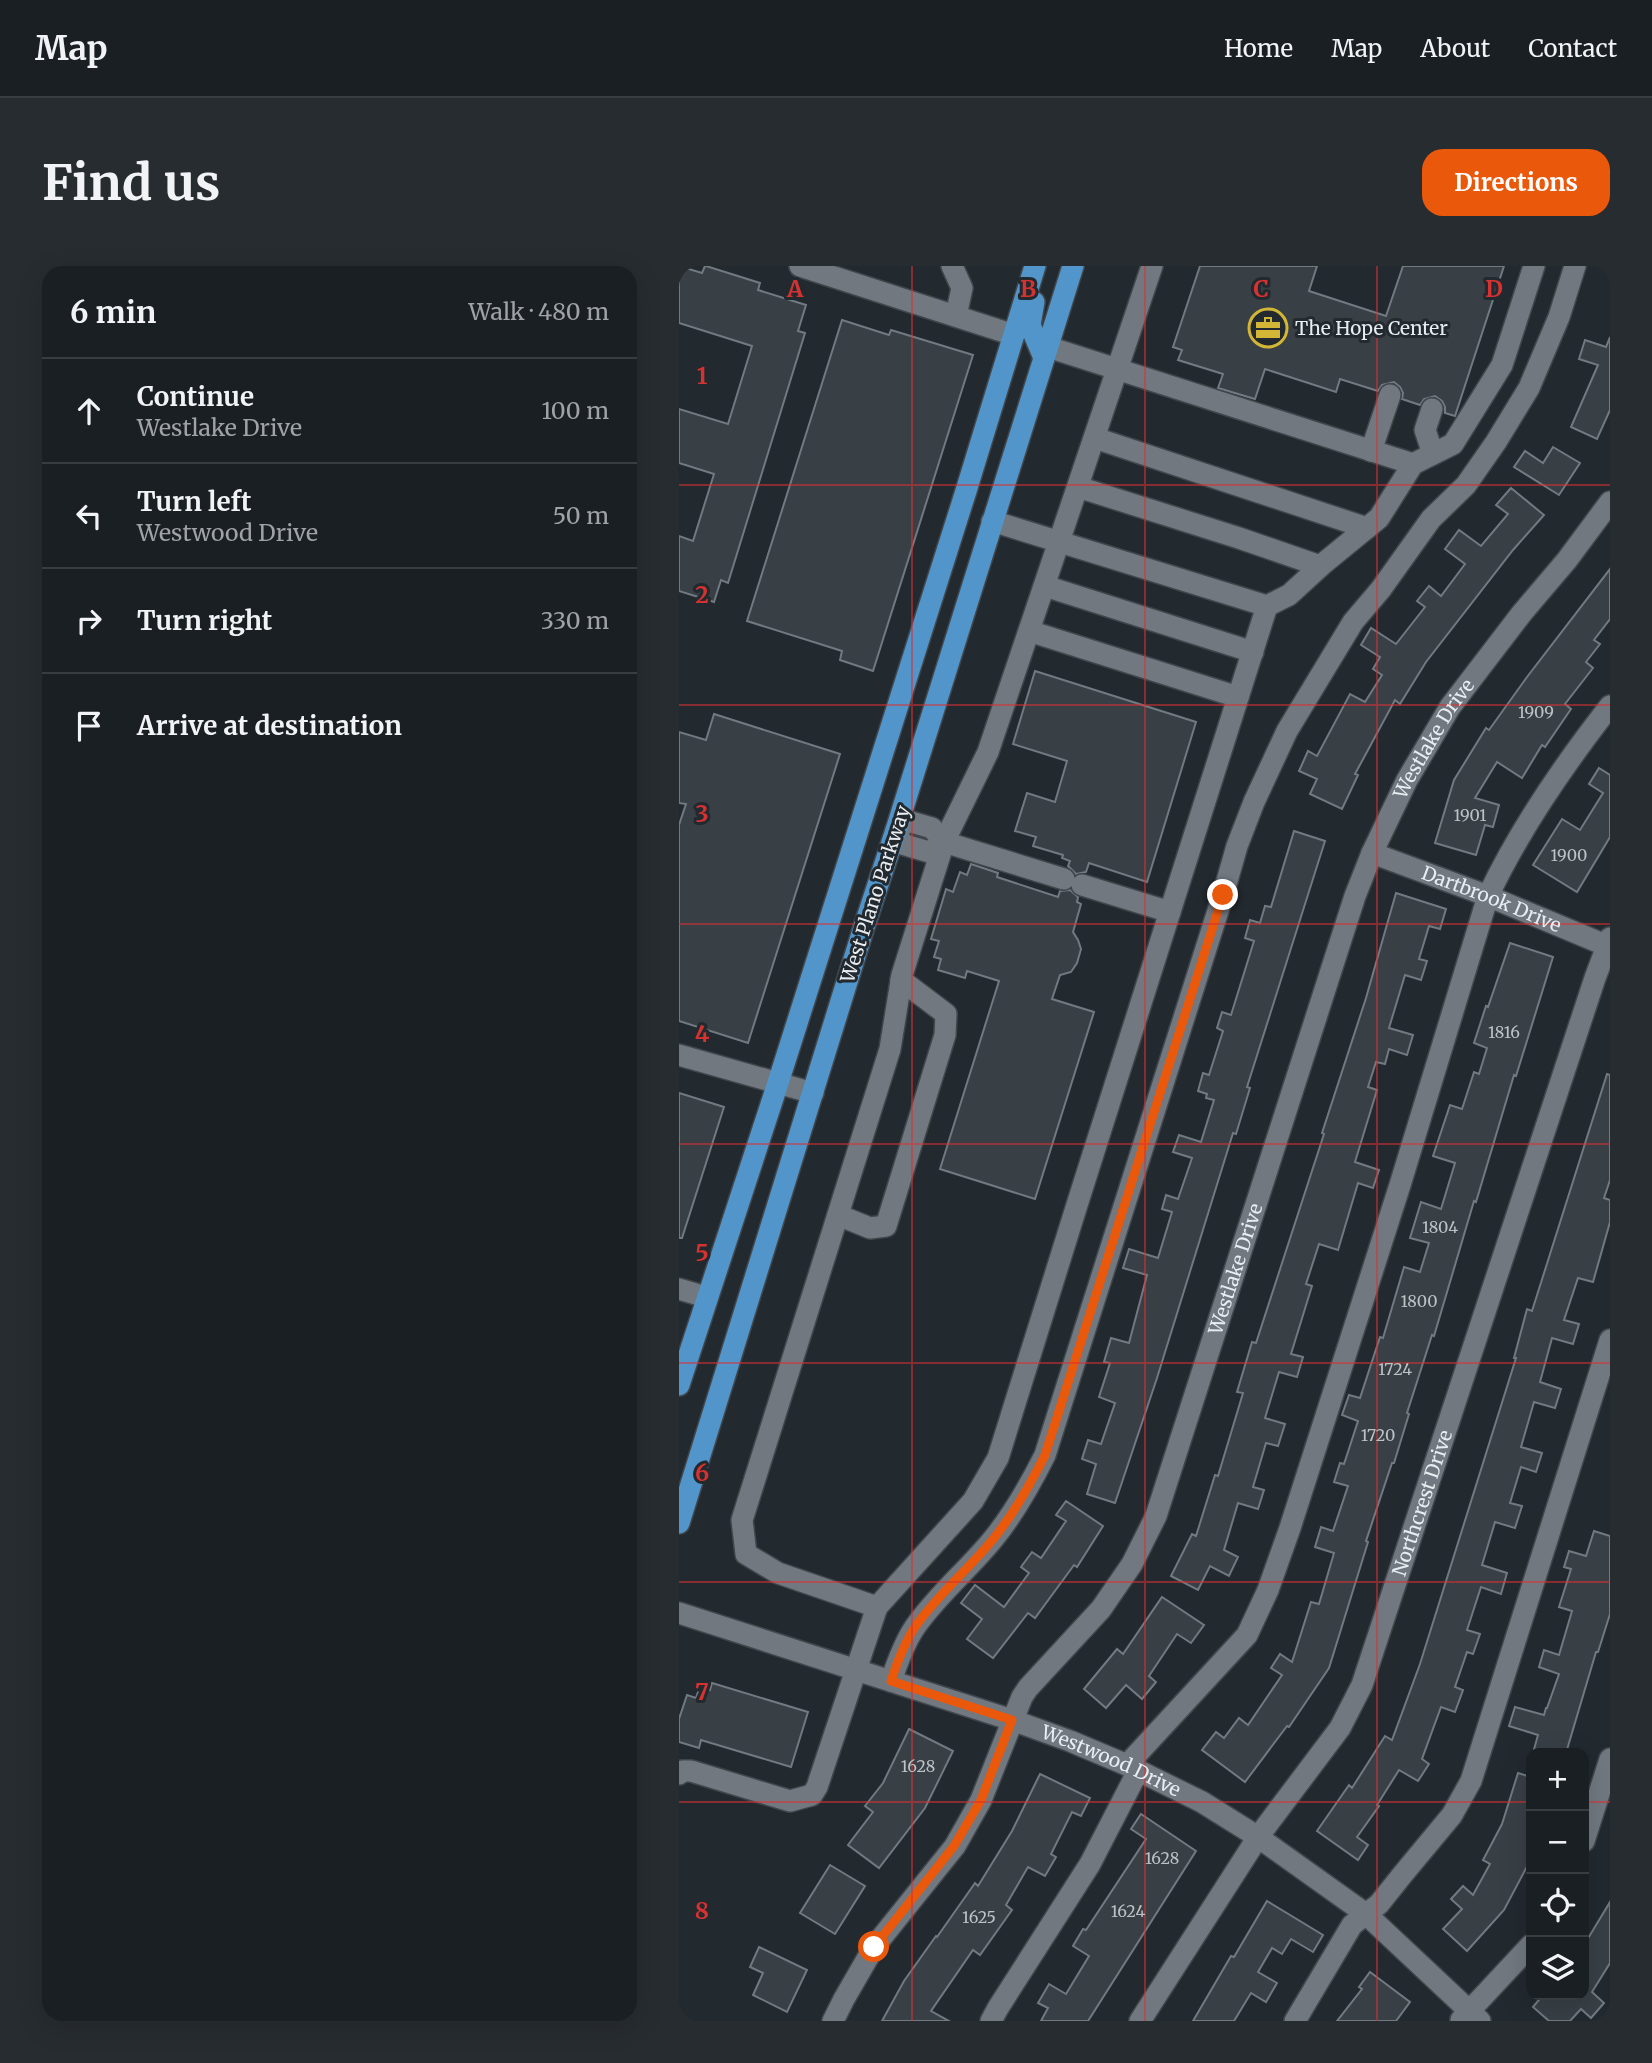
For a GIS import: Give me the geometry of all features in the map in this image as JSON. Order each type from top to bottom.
[{"type":"main road","name":"West Plano Parkway","points":[[679,1385],[778,1083],[1035,266]]},
{"type":"main road","points":[[1042,266],[1030,325],[1046,353]]},
{"type":"main road","name":"West Plano Parkway","points":[[679,1523],[1073,266]]},
{"type":"main road","points":[[860,825],[896,830]]},
{"type":"street","points":[[800,266],[1014,335]]},
{"type":"street","points":[[952,266],[962,288],[956,316]]},
{"type":"street","points":[[877,1607],[778,1573],[746,1554],[742,1520],[890,1049],[901,980],[944,842],[988,752],[1153,266]]},
{"type":"street","points":[[992,521],[1267,606],[1289,595],[1379,518],[1413,464],[1453,444],[1502,365],[1534,266]]},
{"type":"street","points":[[891,1681],[896,1664],[914,1628],[994,1538],[1027,1492],[1045,1455],[1237,846],[1287,731],[1353,622],[1381,589],[1430,519],[1466,485],[1496,442],[1529,388],[1559,317],[1576,266]]},
{"type":"street","points":[[1046,353],[1118,370],[1413,464]]},
{"type":"street","points":[[1371,451],[1389,395]]},
{"type":"street","points":[[1432,409],[1425,430],[1433,454]]},
{"type":"street","points":[[1095,438],[1367,528]]},
{"type":"street","points":[[1078,487],[1320,566]]},
{"type":"street","name":"Westlake Drive","points":[[834,2021],[874,1947],[954,1846],[981,1800],[1012,1720],[1028,1688],[1101,1609],[1132,1564],[1156,1516],[1355,896],[1372,853],[1407,780],[1450,708],[1610,502]]},
{"type":"street","points":[[1045,586],[1253,652]]},
{"type":"street","points":[[679,1774],[682,1771],[691,1771],[790,1801],[812,1795],[817,1787],[877,1607],[973,1501],[998,1458],[1267,606]]},
{"type":"street","points":[[1029,631],[1238,697]]},
{"type":"street","points":[[991,2021],[1090,1864],[1133,1768],[1247,1635],[1268,1590],[1290,1528],[1396,1198],[1488,897],[1504,861],[1532,815],[1610,706]]},
{"type":"street","points":[[896,830],[908,821],[932,828],[944,842],[1170,912]]},
{"type":"street","name":"Dartbrook Drive","points":[[1372,853],[1609,944]]},
{"type":"street","name":"Northcrest Drive","points":[[1140,2021],[1258,1837],[1340,1728],[1362,1685],[1609,944]]},
{"type":"street","points":[[838,1215],[870,1228],[886,1226],[945,1035],[946,1014],[901,980]]},
{"type":"street","points":[[679,1055],[813,1093]]},
{"type":"street","points":[[679,1289],[706,1297]]},
{"type":"street","points":[[1296,2021],[1352,1925],[1379,1904],[1452,1815],[1471,1781],[1610,1340]]},
{"type":"street","name":"Westwood Drive","points":[[679,1613],[1012,1720],[1133,1768],[1202,1802],[1258,1837],[1366,1914],[1470,2018]]},
{"type":"street","points":[[1589,1825],[1610,1759]]},
{"type":"street","points":[[1470,2018],[1526,1951]]},
{"type":"building","points":[[679,266],[702,273],[706,266],[760,283],[758,290],[806,305],[798,331],[805,333],[728,583],[721,580],[714,602],[679,591],[679,536],[693,541],[714,474],[679,463],[679,409],[728,424],[752,346],[679,323]]},
{"type":"building","points":[[1200,266],[1317,266],[1309,291],[1386,316],[1403,266],[1504,266],[1455,416],[1445,413],[1442,401],[1435,396],[1424,399],[1420,405],[1402,399],[1403,393],[1394,382],[1382,385],[1378,391],[1340,379],[1336,392],[1265,369],[1255,399],[1218,388],[1223,374],[1178,360],[1182,350],[1173,347]]},
{"type":"building","points":[[842,320],[889,335],[891,330],[973,355],[873,671],[840,660],[842,651],[747,621]]},
{"type":"building","points":[[1610,337],[1610,410],[1597,439],[1571,427],[1598,365],[1579,359],[1585,340],[1606,347]]},
{"type":"building","points":[[1553,447],[1580,463],[1559,495],[1514,467],[1525,451],[1543,463]]},
{"type":"building","points":[[1511,488],[1544,515],[1513,550],[1426,662],[1400,704],[1395,700],[1355,774],[1358,775],[1342,809],[1310,794],[1317,779],[1299,771],[1308,751],[1317,756],[1350,694],[1365,702],[1382,675],[1373,669],[1380,657],[1361,645],[1371,628],[1396,644],[1425,607],[1417,601],[1429,586],[1441,596],[1465,564],[1445,549],[1459,530],[1481,546],[1508,514],[1496,505]]},
{"type":"building","points":[[1610,569],[1610,619],[1594,640],[1600,644],[1586,662],[1593,668],[1565,704],[1571,709],[1545,747],[1542,745],[1522,778],[1497,762],[1475,798],[1499,805],[1493,827],[1485,825],[1476,855],[1435,843],[1454,780],[1486,728],[1489,730]]},
{"type":"building","points":[[1035,671],[1196,722],[1147,882],[1089,863],[1086,872],[1076,874],[1068,866],[1070,861],[1062,858],[1063,855],[1033,846],[1036,837],[1015,831],[1027,793],[1055,802],[1067,761],[1013,744]]},
{"type":"building","points":[[714,714],[840,754],[748,1043],[679,1021],[679,825],[686,804],[679,803],[679,732],[706,740]]},
{"type":"building","points":[[1599,768],[1610,775],[1610,837],[1577,892],[1533,865],[1562,819],[1580,830],[1603,793],[1589,784]]},
{"type":"building","points":[[1294,831],[1325,841],[1247,1087],[1250,1088],[1236,1134],[1233,1133],[1115,1503],[1087,1494],[1096,1464],[1082,1459],[1088,1440],[1101,1444],[1115,1403],[1099,1397],[1110,1363],[1104,1362],[1111,1338],[1129,1343],[1147,1275],[1123,1268],[1129,1249],[1158,1258],[1172,1212],[1162,1209],[1166,1195],[1178,1199],[1192,1158],[1173,1152],[1179,1135],[1201,1142],[1214,1100],[1206,1098],[1207,1094],[1198,1091],[1203,1073],[1209,1075],[1223,1031],[1217,1028],[1222,1012],[1231,1015],[1254,941],[1245,938],[1250,920],[1260,923],[1265,906],[1271,907]]},
{"type":"building","points":[[971,864],[998,873],[997,877],[1058,897],[1060,891],[1070,890],[1081,904],[1073,932],[1081,949],[1077,963],[1071,972],[1060,975],[1052,999],[1094,1012],[1035,1199],[940,1169],[999,981],[967,971],[965,978],[938,970],[941,959],[934,957],[939,941],[931,939],[946,889],[953,892],[960,872],[967,875]]},
{"type":"building","points":[[1396,893],[1446,909],[1440,929],[1429,926],[1419,959],[1427,961],[1421,980],[1405,975],[1389,1028],[1413,1035],[1407,1055],[1389,1049],[1385,1064],[1376,1062],[1368,1087],[1377,1090],[1355,1162],[1379,1170],[1373,1188],[1358,1183],[1338,1250],[1319,1244],[1306,1284],[1312,1286],[1291,1354],[1303,1357],[1297,1377],[1279,1372],[1265,1418],[1285,1424],[1278,1446],[1266,1443],[1253,1487],[1264,1490],[1258,1509],[1238,1503],[1224,1550],[1238,1557],[1229,1576],[1210,1566],[1198,1590],[1171,1576],[1192,1534],[1196,1536],[1215,1475],[1218,1476],[1243,1393],[1237,1392],[1252,1342],[1256,1343],[1324,1134],[1322,1133],[1366,998]]},
{"type":"building","points":[[1510,943],[1553,957],[1476,1202],[1474,1201],[1434,1336],[1432,1335],[1407,1413],[1409,1414],[1394,1463],[1366,1541],[1368,1542],[1329,1668],[1289,1727],[1287,1726],[1245,1782],[1202,1750],[1216,1732],[1224,1738],[1239,1718],[1248,1725],[1282,1675],[1271,1668],[1280,1654],[1292,1662],[1311,1602],[1319,1604],[1334,1553],[1315,1547],[1321,1527],[1333,1531],[1348,1486],[1334,1482],[1340,1463],[1344,1464],[1358,1421],[1342,1415],[1349,1395],[1360,1398],[1380,1337],[1383,1338],[1404,1267],[1420,1272],[1429,1243],[1410,1238],[1421,1202],[1441,1209],[1455,1163],[1433,1156],[1450,1105],[1462,1109],[1474,1072],[1479,1074],[1487,1048],[1474,1043]]},
{"type":"building","points":[[1607,1074],[1610,1075],[1610,1180],[1604,1198],[1610,1200],[1610,1222],[1593,1282],[1578,1278],[1564,1320],[1579,1324],[1573,1344],[1552,1338],[1540,1382],[1561,1389],[1555,1408],[1534,1402],[1521,1447],[1542,1453],[1536,1472],[1521,1467],[1510,1503],[1522,1506],[1515,1528],[1495,1522],[1482,1565],[1507,1573],[1501,1594],[1481,1587],[1467,1630],[1480,1634],[1473,1654],[1467,1652],[1455,1687],[1463,1690],[1455,1712],[1441,1707],[1422,1759],[1429,1764],[1418,1781],[1399,1770],[1377,1805],[1379,1806],[1357,1837],[1368,1845],[1358,1860],[1317,1831],[1349,1785],[1352,1788],[1385,1736],[1392,1740],[1420,1664],[1516,1358],[1527,1309],[1532,1311]]},
{"type":"building","points":[[679,1093],[724,1107],[682,1238],[679,1238]]},
{"type":"building","points":[[1066,1501],[1103,1526],[1077,1567],[1074,1565],[1035,1618],[1028,1613],[993,1658],[967,1639],[982,1619],[961,1603],[975,1585],[1004,1607],[1029,1573],[1021,1567],[1032,1552],[1041,1558],[1066,1521],[1056,1515]]},
{"type":"building","points":[[1594,1531],[1610,1536],[1610,1614],[1567,1748],[1534,1748],[1538,1735],[1509,1726],[1515,1707],[1544,1715],[1559,1674],[1539,1667],[1544,1650],[1559,1655],[1572,1611],[1559,1607],[1571,1569],[1564,1567],[1569,1551],[1586,1556]]},
{"type":"building","points":[[1162,1597],[1204,1625],[1191,1643],[1177,1634],[1149,1676],[1156,1682],[1142,1699],[1126,1685],[1106,1708],[1084,1689],[1117,1649],[1123,1654]]},
{"type":"building","points":[[712,1683],[808,1712],[791,1767],[701,1740],[699,1748],[679,1742],[679,1719],[687,1695],[696,1698],[700,1686],[710,1690]]},
{"type":"building","points":[[909,1729],[953,1751],[925,1808],[879,1868],[848,1845],[873,1812],[865,1806],[883,1783]]},
{"type":"building","points":[[1518,1773],[1526,1775],[1526,1868],[1504,1910],[1467,1951],[1443,1929],[1462,1909],[1451,1899],[1463,1886],[1473,1895],[1490,1864],[1483,1860],[1502,1824]]},
{"type":"building","points":[[1040,1774],[1090,1798],[1081,1816],[1072,1812],[1051,1854],[1056,1857],[1045,1876],[1028,1867],[1006,1905],[1012,1910],[980,1955],[973,1950],[931,2011],[949,2021],[882,2021],[904,1981],[936,1936],[975,1883],[978,1886],[1012,1831]]},
{"type":"building","points":[[1141,1814],[1196,1851],[1088,2021],[1041,2021],[1048,2008],[1038,2003],[1049,1984],[1066,1994],[1089,1956],[1073,1946],[1146,1839],[1131,1829]]},
{"type":"building","points":[[830,1865],[865,1886],[835,1934],[800,1913]]},
{"type":"building","points":[[1267,1901],[1323,1935],[1313,1952],[1291,1939],[1282,1954],[1272,1948],[1258,1972],[1277,1983],[1266,2002],[1251,1993],[1234,2021],[1193,2021],[1231,1956],[1234,1957]]},
{"type":"building","points":[[1610,1902],[1610,1963],[1592,1992],[1604,2003],[1591,2018],[1581,2009],[1570,2021],[1549,2021],[1533,2007],[1539,2000],[1589,2000],[1589,1937]]},
{"type":"building","points":[[759,1947],[807,1970],[787,2012],[753,1995],[763,1973],[750,1967]]},
{"type":"building","points":[[1370,1972],[1410,2002],[1396,2021],[1337,2021],[1362,1989],[1359,1987]]},
{"type":"place","name":"The Hope Center","points":[[1268,328]]},
{"type":"route","points":[[874,1947],[954,1846],[981,1800],[1012,1720],[891,1681],[896,1664],[914,1628],[994,1538],[1027,1492],[1045,1455],[1223,895]]}]
